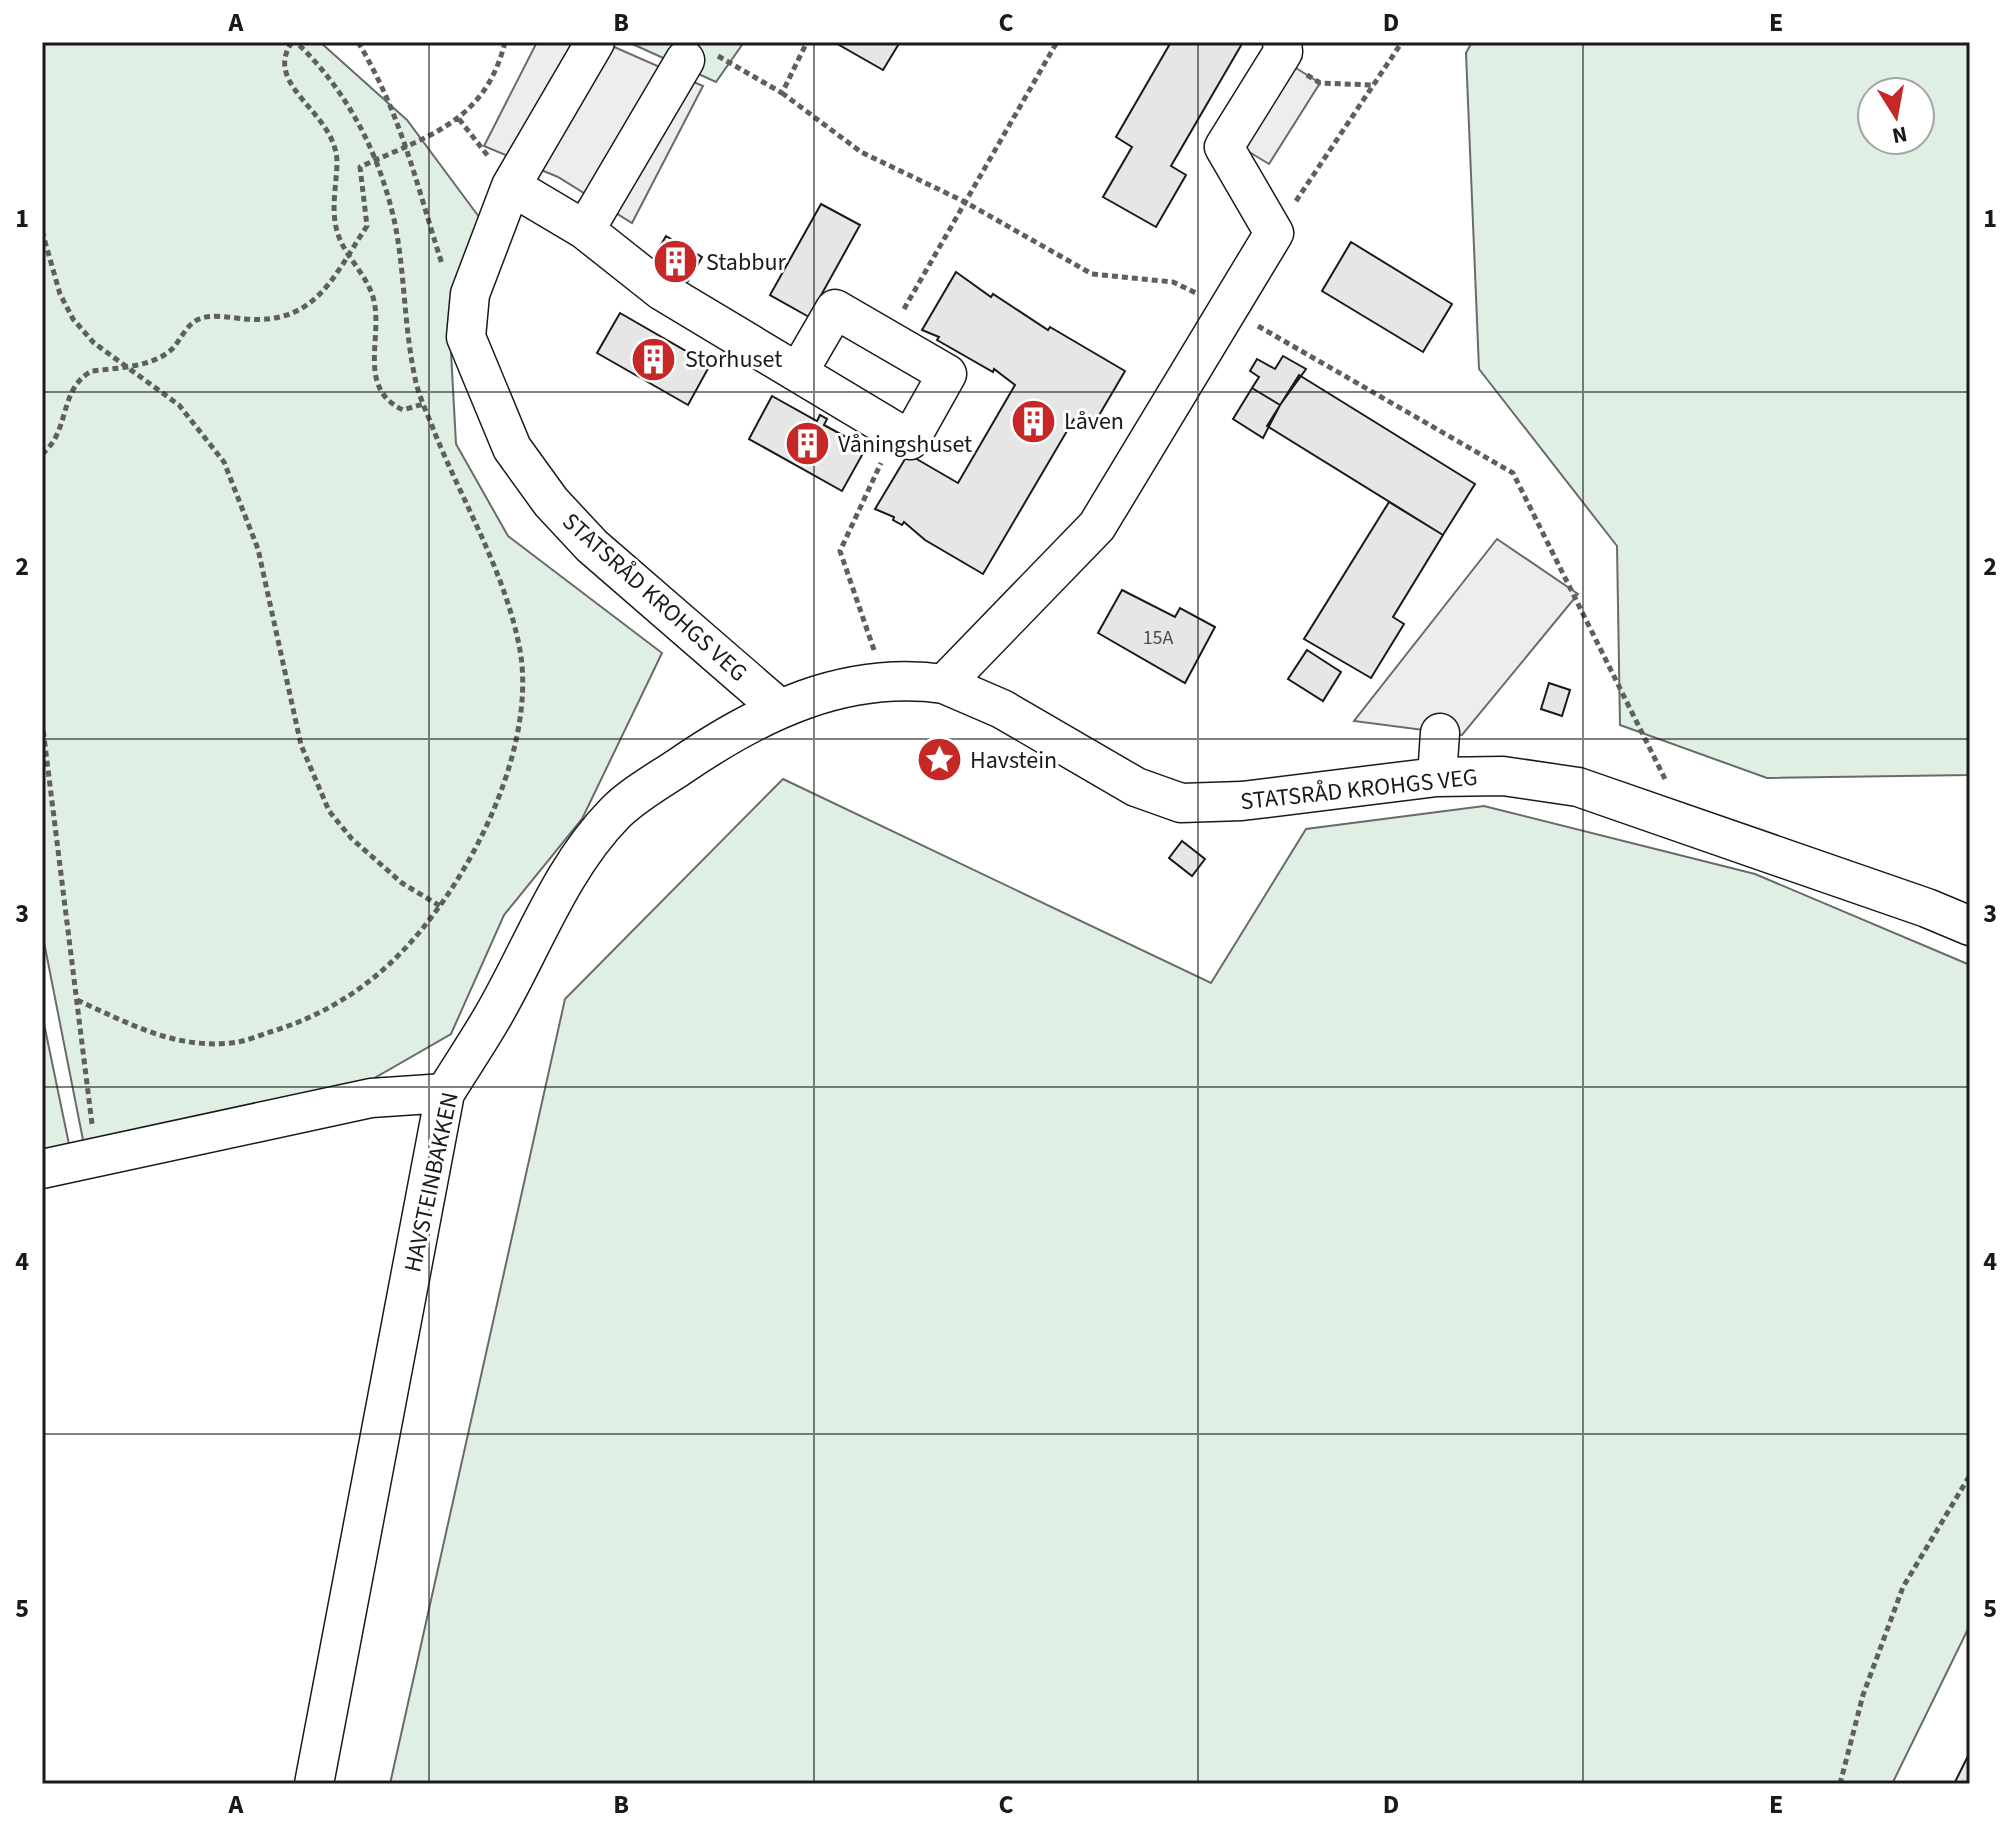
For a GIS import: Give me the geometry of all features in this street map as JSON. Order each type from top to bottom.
[{"type":"street","name":"STATSRÅD KROHGS VEG","points":[[595,42],[511,186],[470,294],[466,337],[512,448],[551,502],[592,546],[779,708],[809,695],[884,680],[944,684],[1002,709],[1136,787],[1181,803],[1242,801],[1437,777],[1503,776],[1578,787],[1927,908],[1970,926]]},
{"type":"street","points":[[944,684],[1097,526],[1274,233],[1224,147],[1281,49]]},
{"type":"street","points":[[585,230],[696,55]]},
{"type":"street","points":[[511,186],[585,230],[662,291],[799,371]]},
{"type":"street","name":"HAVSTEINBAKKEN","points":[[314,1784],[445,1093],[494,1015],[578,861],[616,812],[709,746],[779,708]]},
{"type":"street","points":[[1437,777],[1440,733]]},
{"type":"street","points":[[42,1169],[371,1098],[445,1093]]},
{"type":"path","points":[[77,1000],[182,1044],[234,1043],[330,1008],[373,979],[413,940],[440,906],[477,843],[505,778],[518,736],[520,652],[502,586],[423,404],[407,330],[395,224],[377,159],[343,97],[320,65],[294,42],[282,56],[283,68],[291,85],[329,133],[337,161],[332,199],[339,239],[372,294],[379,320],[373,353],[374,372],[393,405],[403,410],[423,404]]},
{"type":"path","points":[[358,42],[390,100],[409,148],[446,276]]},
{"type":"path","points":[[42,454],[55,443],[72,387],[82,376],[92,371],[158,359],[172,349],[197,320],[209,316],[265,321],[302,310],[335,278],[367,226],[360,167],[409,148],[459,119],[481,97],[499,67],[505,42]]},
{"type":"path","points":[[782,93],[807,42]]},
{"type":"path","points":[[1274,233],[1402,42]]},
{"type":"path","points":[[1281,49],[1320,83],[1373,85]]},
{"type":"path","points":[[696,55],[782,93],[861,152],[965,202],[1092,274],[1173,282],[1228,308],[1513,473],[1687,824]]},
{"type":"path","points":[[459,119],[511,186]]},
{"type":"path","points":[[42,231],[60,294],[73,319],[94,343],[179,405],[205,435],[230,475],[258,549],[268,586],[301,745],[329,811],[352,839],[402,883],[440,906]]},
{"type":"path","points":[[42,721],[96,1157]]},
{"type":"path","points":[[1840,1784],[1863,1695],[1899,1599],[1970,1475]]},
{"type":"green space","points":[[42,42],[320,42],[407,120],[488,229],[449,315],[456,444],[508,536],[662,653],[582,819],[504,915],[451,1034],[350,1092],[84,1145],[42,932]]},
{"type":"green space","points":[[628,42],[744,42],[716,82]]},
{"type":"green space","points":[[1472,42],[1970,42],[1970,775],[1767,778],[1620,725],[1617,546],[1479,369],[1466,53]]},
{"type":"green space","points":[[783,779],[1211,983],[1306,829],[1484,806],[1755,874],[1970,965],[1970,1625],[1892,1784],[390,1784],[565,999]]},
{"type":"green space","points":[[42,1014],[70,1149],[42,1155]]},
{"type":"shaded area","points":[[537,42],[603,42],[703,86],[632,223],[558,177],[484,146]]},
{"type":"shaded area","points":[[1291,65],[1320,83],[1269,164],[1241,147]]},
{"type":"shaded area","points":[[1497,539],[1578,594],[1462,735],[1354,721]]},
{"type":"building","points":[[834,42],[900,42],[883,70]]},
{"type":"building","points":[[1171,42],[1243,42],[1171,166],[1186,175],[1156,227],[1103,197],[1132,147],[1116,137]]},
{"type":"building","points":[[821,204],[860,225],[809,317],[770,295]]},
{"type":"building","name":"Stabbur","points":[[666,236],[702,257],[684,288],[648,267]]},
{"type":"building","points":[[1351,242],[1452,304],[1423,352],[1322,291]]},
{"type":"building","name":"Låven","points":[[956,272],[991,297],[993,294],[1048,330],[1050,327],[1125,371],[1091,429],[1074,419],[983,574],[925,540],[904,522],[902,525],[893,520],[894,517],[875,509],[908,454],[958,483],[1015,385],[994,369],[993,372],[937,340],[939,337],[922,330]]},
{"type":"building","name":"Storhuset","points":[[620,313],[710,365],[688,405],[597,353]]},
{"type":"building","points":[[1283,356],[1306,369],[1280,405],[1252,388],[1259,377],[1250,371],[1257,359],[1275,369]]},
{"type":"building","points":[[1299,375],[1475,484],[1443,535],[1267,426]]},
{"type":"building","points":[[1252,388],[1280,405],[1263,438],[1233,419]]},
{"type":"building","name":"Våningshuset","points":[[772,396],[817,421],[820,415],[827,419],[824,425],[866,448],[842,491],[749,439]]},
{"type":"building","points":[[1389,502],[1443,535],[1393,617],[1404,624],[1371,678],[1304,639]]},
{"type":"building","points":[[1122,590],[1175,617],[1180,608],[1215,627],[1185,683],[1098,633]]},
{"type":"building","points":[[1307,650],[1341,672],[1323,701],[1288,679]]},
{"type":"building","points":[[1549,683],[1570,690],[1562,716],[1541,709]]},
{"type":"building","points":[[1182,841],[1205,859],[1192,876],[1169,858]]},
{"type":"building","points":[[1969,1754],[1970,1784],[1954,1784]]},
{"type":"place","name":"Stabbur","points":[[675,262]]},
{"type":"place","name":"Storhuset","points":[[654,359]]},
{"type":"place","name":"Låven","points":[[1033,421]]},
{"type":"place","name":"Våningshuset","points":[[807,444]]},
{"type":"place","name":"Havstein","points":[[939,760]]}]
